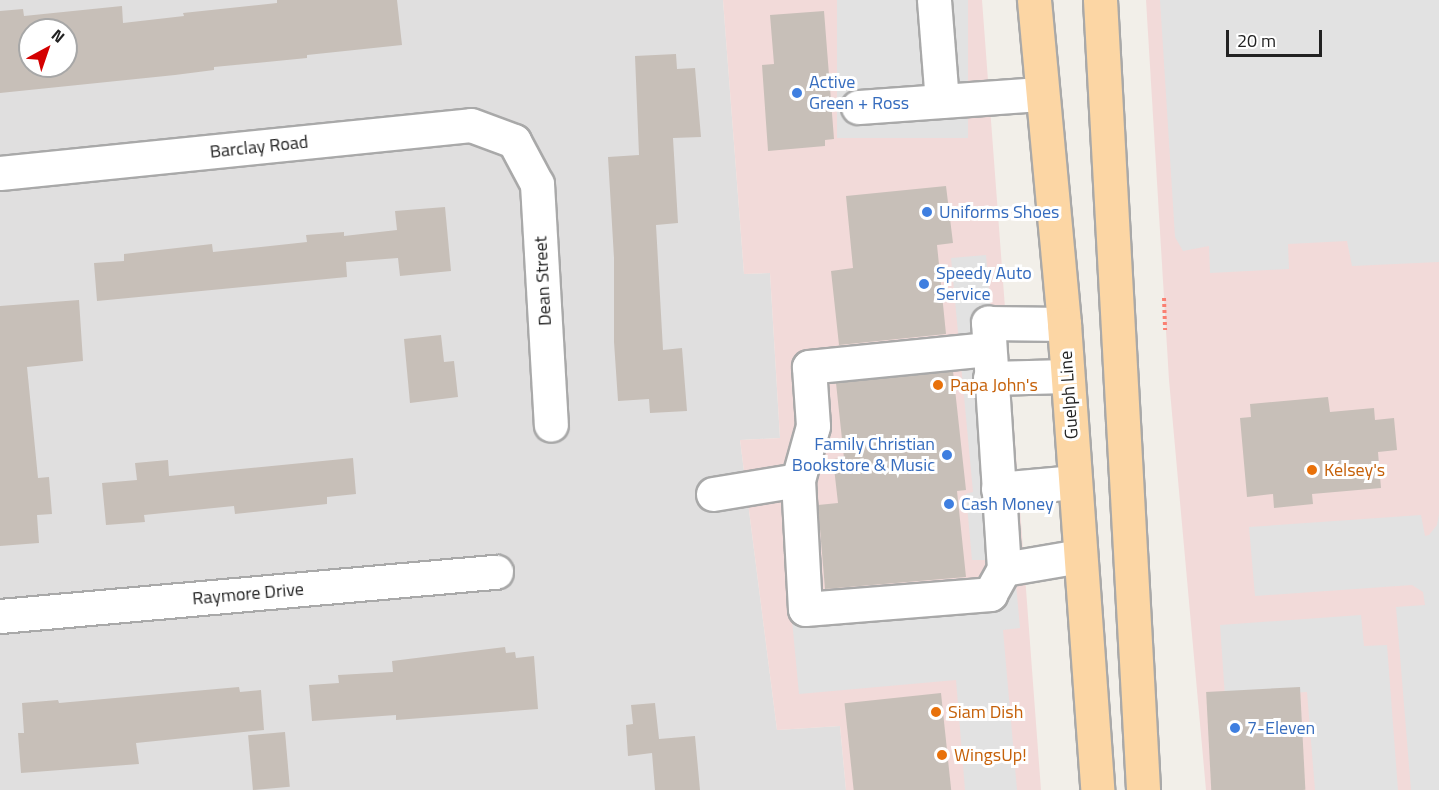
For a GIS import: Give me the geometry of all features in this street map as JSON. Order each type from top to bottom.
[{"type":"main road","name":"Guelph Line","points":[[1034,0],[1064,324],[1096,790]]},
{"type":"main road","points":[[1100,0],[1143,790]]},
{"type":"street","points":[[934,0],[942,101]]},
{"type":"street","points":[[858,107],[1041,94]]},
{"type":"street","name":"Barclay Road","points":[[0,173],[471,125],[514,141]]},
{"type":"street","name":"Dean Street","points":[[514,141],[537,184],[551,425]]},
{"type":"street","points":[[1064,324],[988,324],[989,363],[1004,569],[990,594],[805,609],[798,480],[813,426],[809,368],[989,363],[1068,376]]},
{"type":"street","points":[[713,494],[798,480]]},
{"type":"street","points":[[998,489],[1075,482]]},
{"type":"street","points":[[1004,569],[1080,556]]},
{"type":"street","name":"Raymore Drive","points":[[0,616],[496,572]]},
{"type":"path","points":[[1164,298],[1165,330]]},
{"type":"shaded area","points":[[0,0],[723,0],[744,274],[770,273],[780,438],[740,440],[777,730],[840,726],[846,790],[0,790]]},
{"type":"shaded area","points":[[723,0],[982,0],[1041,790],[846,790],[840,726],[777,730],[740,440],[780,438],[770,273],[744,274]]},
{"type":"shaded area","points":[[837,0],[968,0],[968,138],[837,138]]},
{"type":"shaded area","points":[[1146,0],[1439,0],[1439,790],[1206,790],[1169,380]]},
{"type":"shaded area","points":[[1160,0],[1439,0],[1439,262],[1352,266],[1347,241],[1288,244],[1289,269],[1210,273],[1209,246],[1183,251],[1175,237]]},
{"type":"shaded area","points":[[986,255],[1020,628],[1003,630],[1017,790],[965,790],[956,680],[799,694],[790,599],[987,582],[985,560],[972,560],[966,494],[973,492],[951,258]]},
{"type":"shaded area","points":[[1439,514],[1439,790],[1411,790],[1396,607],[1425,605],[1423,592],[1412,585],[1255,596],[1249,527],[1421,515],[1425,536],[1429,535],[1437,525]]},
{"type":"shaded area","points":[[1361,615],[1364,646],[1387,645],[1398,790],[1315,790],[1307,692],[1225,697],[1220,625]]},
{"type":"building","points":[[277,0],[397,0],[402,45],[307,55],[307,58],[214,67],[214,70],[175,75],[0,93],[0,11],[23,9],[24,16],[122,6],[123,23],[184,16],[183,13],[277,3]]},
{"type":"building","name":"Active Green + Ross","points":[[824,11],[834,139],[825,140],[825,146],[768,151],[762,65],[774,64],[770,15]]},
{"type":"building","points":[[676,54],[677,69],[695,68],[701,137],[673,138],[678,223],[656,225],[663,350],[682,348],[687,411],[650,413],[649,399],[618,401],[614,342],[614,258],[608,157],[639,155],[635,56]]},
{"type":"building","points":[[946,186],[953,243],[937,245],[946,334],[839,345],[831,271],[853,268],[846,196]]},
{"type":"building","points":[[445,207],[451,271],[400,276],[398,258],[346,262],[347,277],[97,301],[94,263],[124,261],[124,254],[212,244],[213,252],[307,242],[306,235],[344,232],[344,236],[397,230],[395,211]]},
{"type":"building","points":[[79,300],[83,361],[27,367],[38,478],[49,477],[52,514],[37,515],[39,543],[0,546],[0,306]]},
{"type":"building","points":[[441,335],[444,362],[454,361],[458,397],[410,403],[404,339]]},
{"type":"building","points":[[953,371],[966,490],[957,491],[966,577],[825,589],[818,505],[838,503],[833,459],[844,458],[836,383]]},
{"type":"building","name":"Kelsey's","points":[[1328,397],[1330,412],[1374,408],[1375,420],[1394,418],[1397,450],[1378,452],[1381,488],[1312,494],[1313,504],[1274,508],[1273,494],[1247,497],[1240,418],[1251,417],[1250,404]]},
{"type":"building","points":[[353,458],[356,494],[327,497],[327,504],[235,514],[234,506],[144,515],[145,522],[106,525],[102,483],[137,480],[135,463],[168,460],[169,476]]},
{"type":"building","points":[[505,647],[506,653],[515,652],[516,658],[534,656],[538,709],[396,720],[396,715],[312,721],[309,685],[339,683],[338,675],[393,672],[392,661]]},
{"type":"building","points":[[239,687],[240,692],[261,690],[264,730],[136,743],[139,764],[21,773],[18,733],[24,733],[22,703],[58,700],[59,703]]},
{"type":"building","points":[[1300,687],[1305,790],[1211,790],[1206,692]]},
{"type":"building","points":[[941,693],[951,790],[854,790],[845,703]]},
{"type":"building","points":[[655,703],[659,739],[695,736],[700,790],[655,790],[652,753],[628,756],[626,725],[633,724],[631,705]]},
{"type":"building","points":[[285,732],[290,787],[253,790],[248,735]]},
{"type":"place","name":"Active Green + Ross","points":[[797,93]]},
{"type":"place","name":"Uniforms Shoes","points":[[927,212]]},
{"type":"place","name":"Speedy Auto Service","points":[[924,284]]},
{"type":"place","name":"Papa John's","points":[[938,385]]},
{"type":"place","name":"Family Christian Bookstore & Music","points":[[947,455]]},
{"type":"place","name":"Kelsey's","points":[[1312,470]]},
{"type":"place","name":"Cash Money","points":[[949,504]]},
{"type":"place","name":"Siam Dish","points":[[936,712]]},
{"type":"place","name":"7-Eleven","points":[[1235,728]]},
{"type":"place","name":"WingsUp!","points":[[942,755]]}]
